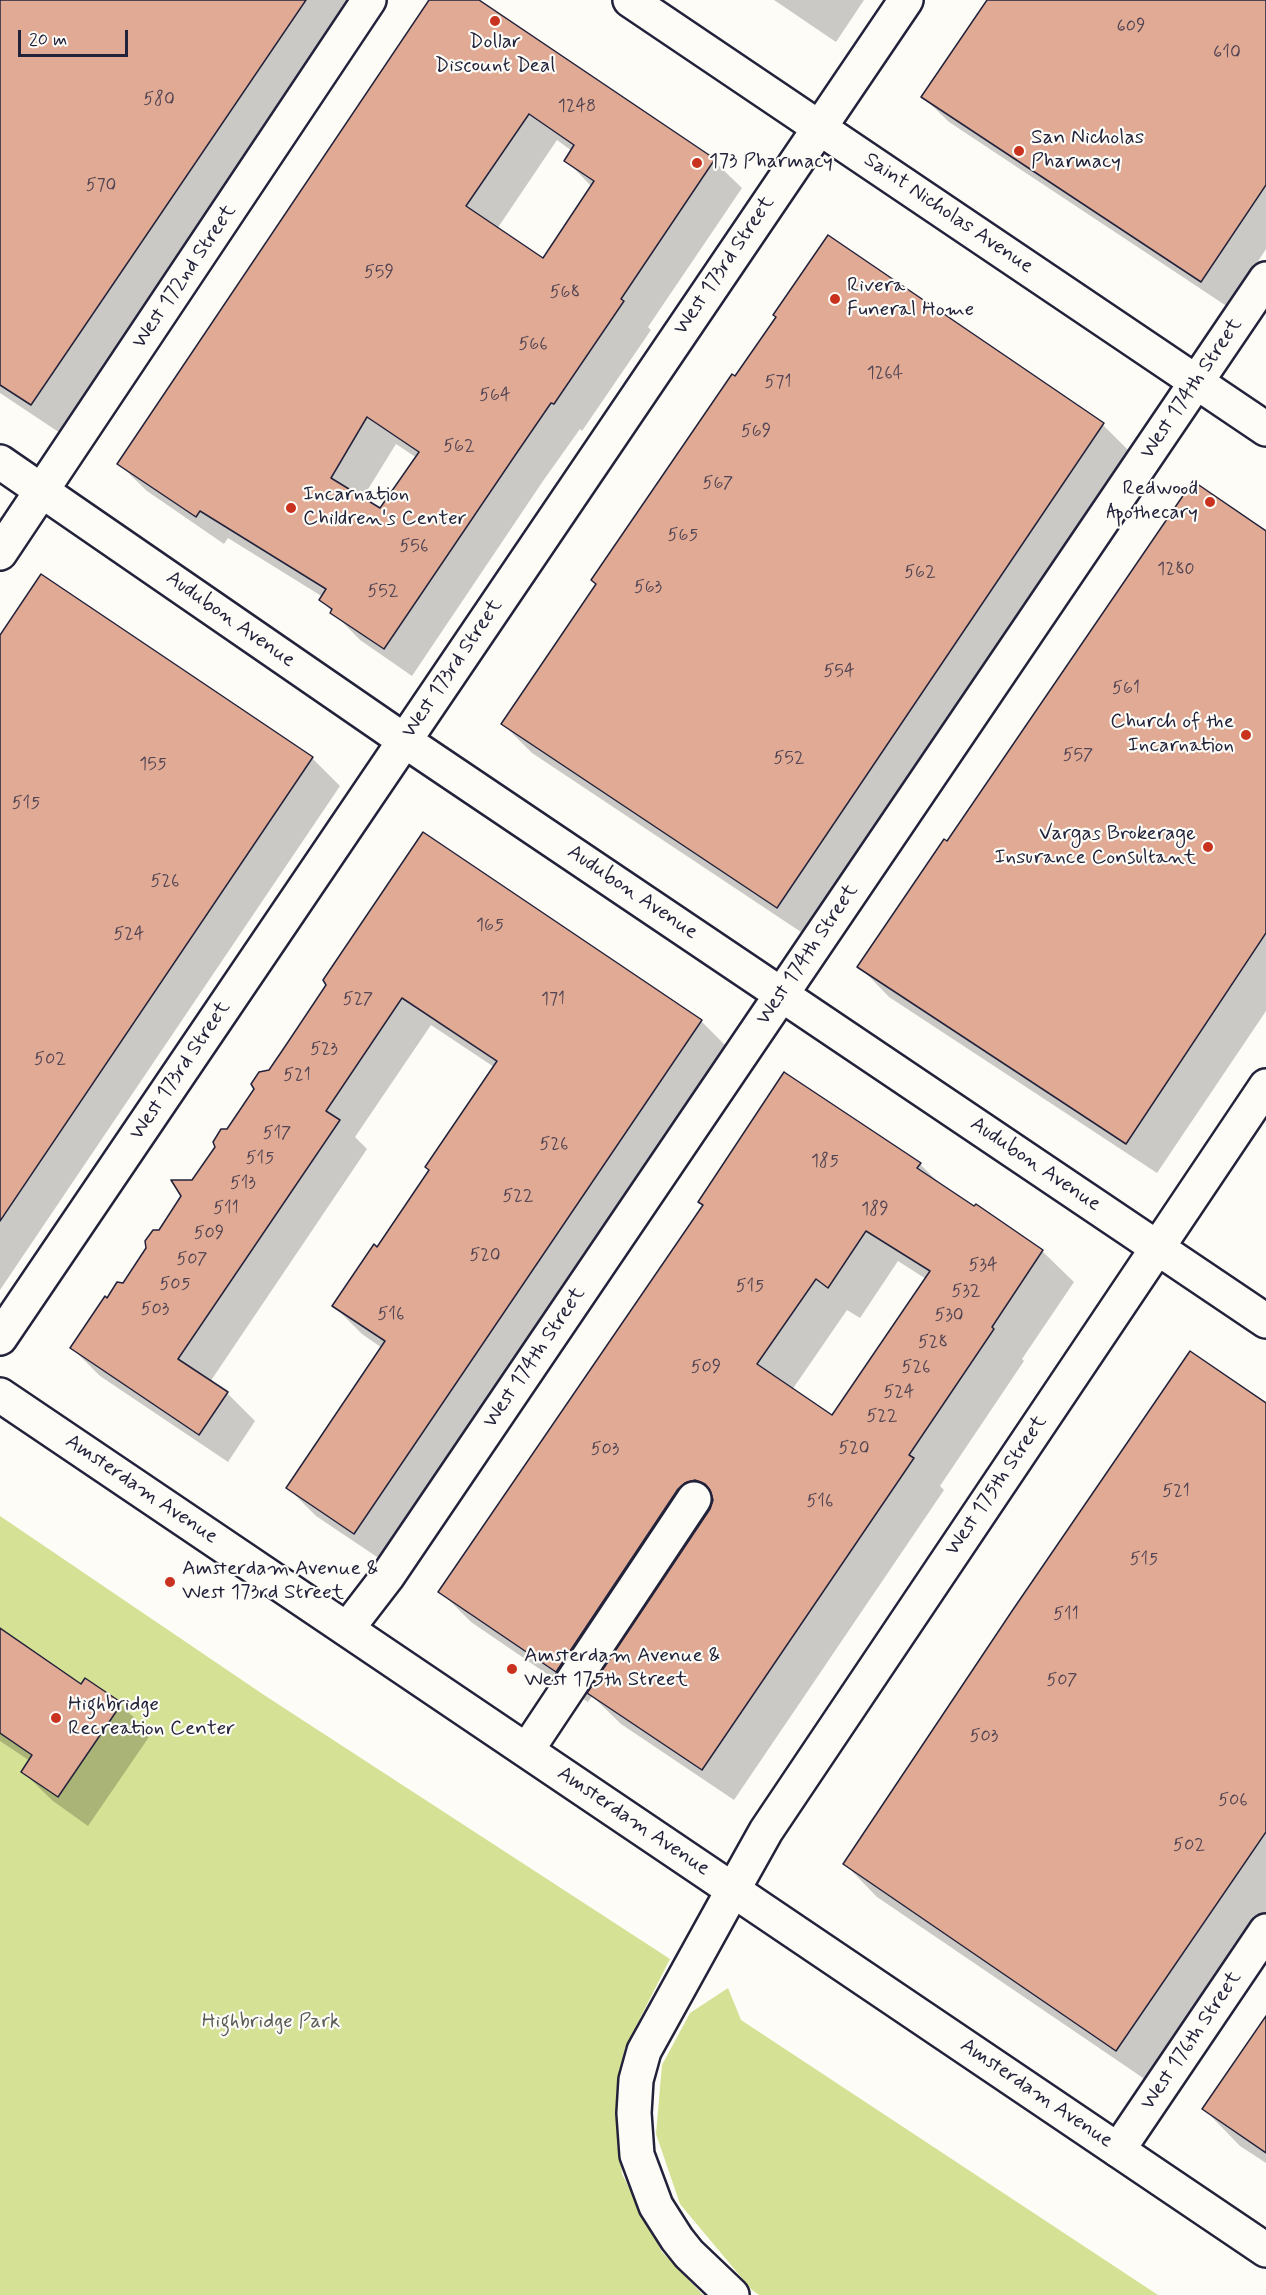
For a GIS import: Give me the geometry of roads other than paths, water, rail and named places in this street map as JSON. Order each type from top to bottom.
[{"type":"main road","name":"West 172nd Street","points":[[0,553],[369,0]]},
{"type":"main road","name":"Saint Nicholas Avenue","points":[[630,0],[1266,429]]},
{"type":"main road","name":"West 173rd Street","points":[[0,1338],[906,0]]},
{"type":"main road","name":"West 174th Street","points":[[347,1629],[387,1577],[1266,279]]},
{"type":"main road","name":"Audubon Avenue","points":[[0,462],[405,741],[1266,1322]]},
{"type":"main road","name":"West 175th Street","points":[[732,2295],[683,2247],[656,2206],[637,2155],[634,2105],[636,2080],[644,2051],[766,1831],[1266,1086]]},
{"type":"main road","name":"Amsterdam Avenue","points":[[0,1395],[1266,2250]]},
{"type":"main road","points":[[527,1750],[694,1499]]},
{"type":"main road","name":"West 176th Street","points":[[1118,2150],[1266,1931]]},
{"type":"place","name":"Dollar Discount Deal","points":[[495,21]]},
{"type":"place","name":"San Nicholas Pharmacy","points":[[1019,151]]},
{"type":"place","name":"173 Pharmacy","points":[[697,163]]},
{"type":"place","name":"Rivera Funeral Home","points":[[835,299]]},
{"type":"place","name":"Redwood Apothecary","points":[[1210,502]]},
{"type":"place","name":"Incarnation Children's Center","points":[[291,508]]},
{"type":"place","name":"Church of the Incarnation","points":[[1246,735]]},
{"type":"place","name":"Vargas Brokerage Insurance Consultant","points":[[1208,847]]},
{"type":"place","name":"Amsterdam Avenue & West 173rd Street","points":[[170,1582]]},
{"type":"place","name":"Amsterdam Avenue & West 175th Street","points":[[512,1669]]},
{"type":"place","name":"Highbridge Recreation Center","points":[[56,1718]]},
{"type":"park label","name":"Highbridge Park","points":[[271,2023]]}]
